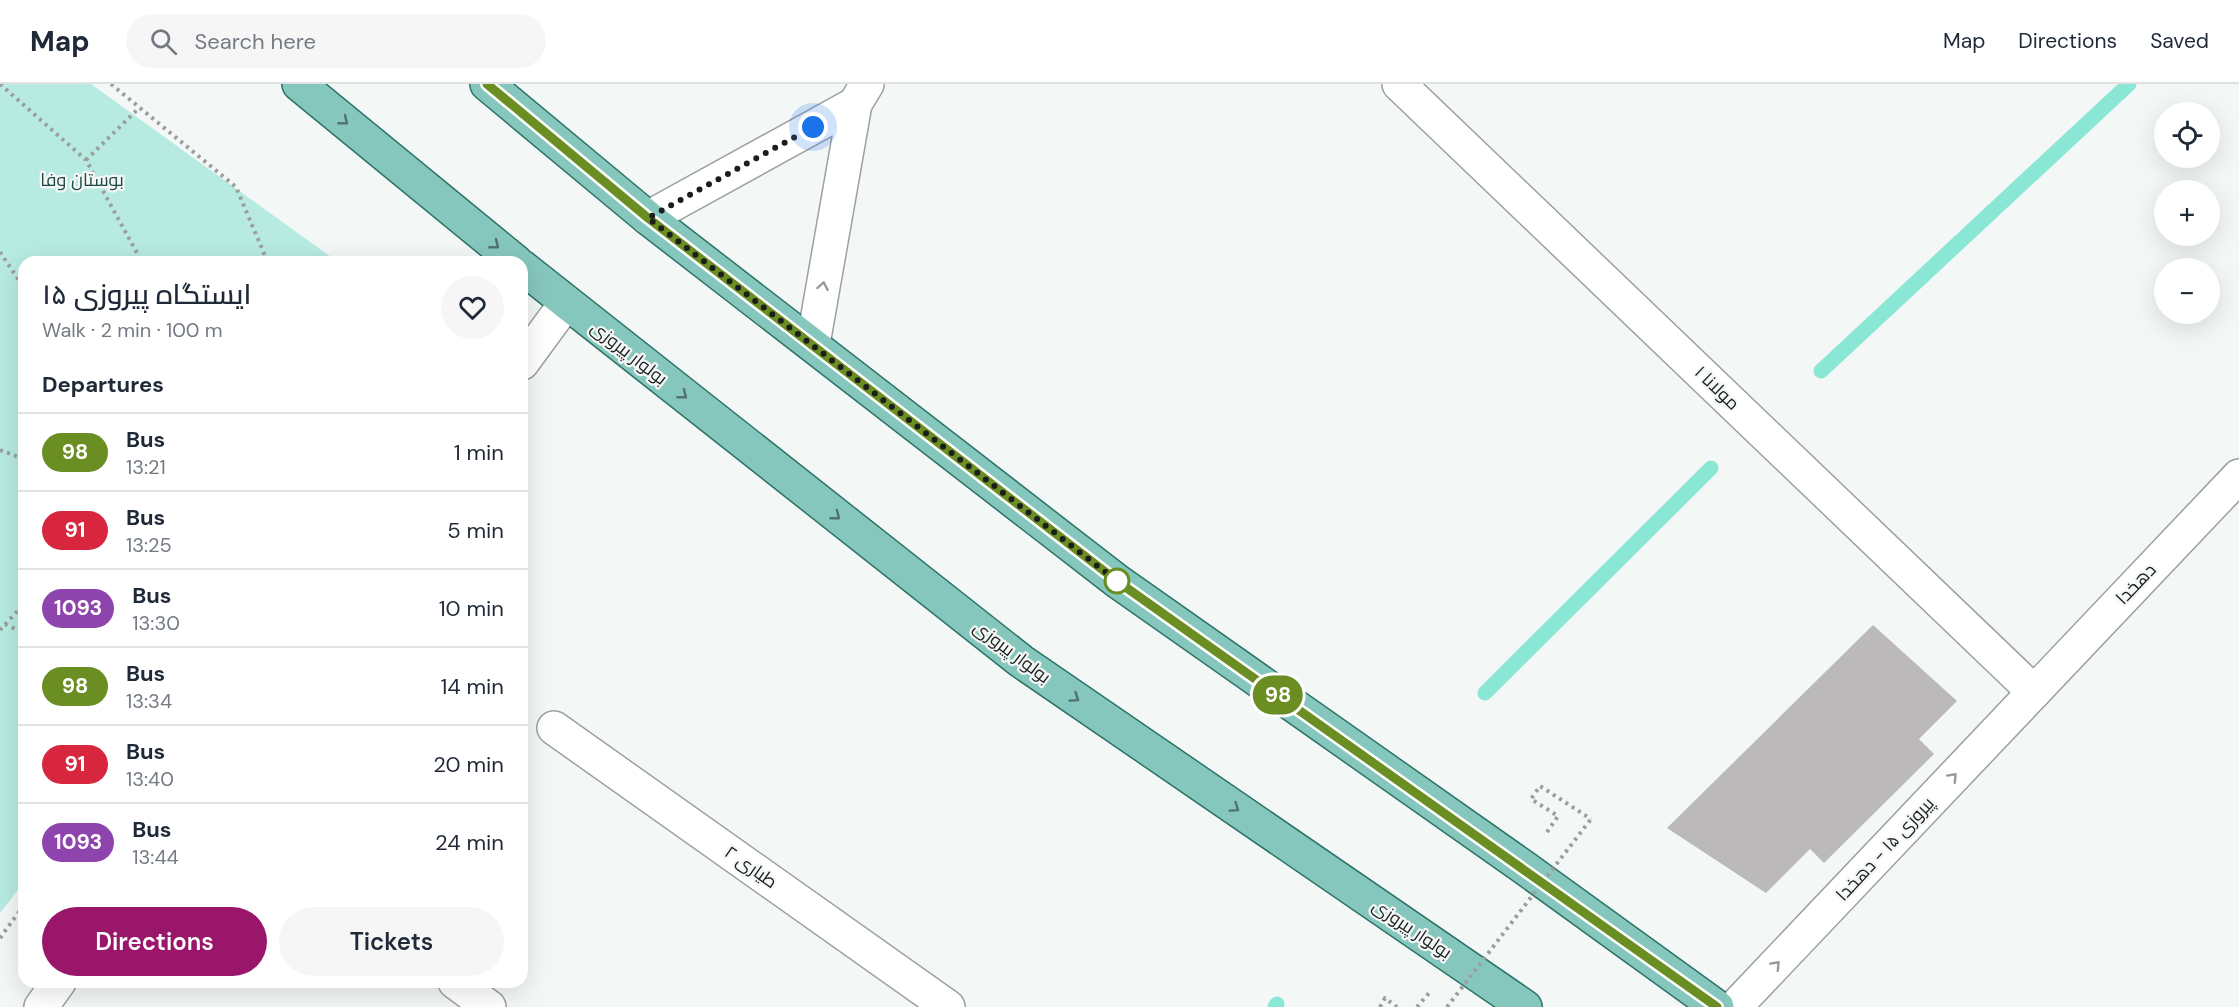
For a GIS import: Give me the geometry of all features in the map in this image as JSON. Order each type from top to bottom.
[{"type":"main road","points":[[299,84],[509,256]]},
{"type":"main road","points":[[487,84],[648,218],[1117,581],[1512,859],[1717,1007]]},
{"type":"main road","name":"بولوار پیروزی","points":[[528,272],[1021,661],[1525,1007]]},
{"type":"street","name":"مولانا ۱","points":[[1399,84],[2034,692]]},
{"type":"street","points":[[648,218],[861,94]]},
{"type":"street","points":[[813,344],[861,94]]},
{"type":"street","points":[[528,355],[566,303]]},
{"type":"street","name":"دهخدا","points":[[2034,692],[2236,485]]},
{"type":"street","name":"پیروزی ۱۵ - دهخدا","points":[[1736,1007],[2034,692]]},
{"type":"street","name":"طیاری ۲","points":[[554,728],[948,1007]]},
{"type":"street","points":[[40,1007],[54,988]]},
{"type":"street","points":[[463,988],[489,1007]]},
{"type":"path","points":[[0,84],[86,160],[139,256]]},
{"type":"path","points":[[111,84],[236,187],[265,256]]},
{"type":"path","points":[[86,160],[139,108]]},
{"type":"path","points":[[0,252],[18,279]]},
{"type":"path","points":[[0,450],[18,457]]},
{"type":"path","points":[[0,630],[18,610]]},
{"type":"path","points":[[5,624],[18,630]]},
{"type":"path","points":[[1447,1007],[1591,819],[1540,786],[1531,799],[1558,816]]},
{"type":"path","points":[[0,938],[18,913]]},
{"type":"path","points":[[1380,1007],[1385,998],[1397,1007]]},
{"type":"green space","name":"بوستان وفا","points":[[0,84],[91,84],[330,256],[18,256],[18,890],[0,913]]},
{"type":"building","points":[[1873,625],[1957,701],[1919,739],[1934,754],[1824,863],[1810,849],[1766,893],[1667,828]]},
{"type":"waterway","points":[[1821,371],[2129,84]]},
{"type":"waterway","points":[[1485,693],[1711,468]]},
{"type":"bus line","name":"98","points":[[487,84],[648,218],[1117,581],[1522,866],[1717,1007]]},
{"type":"route","points":[[813,127],[648,218],[1117,581]]}]
